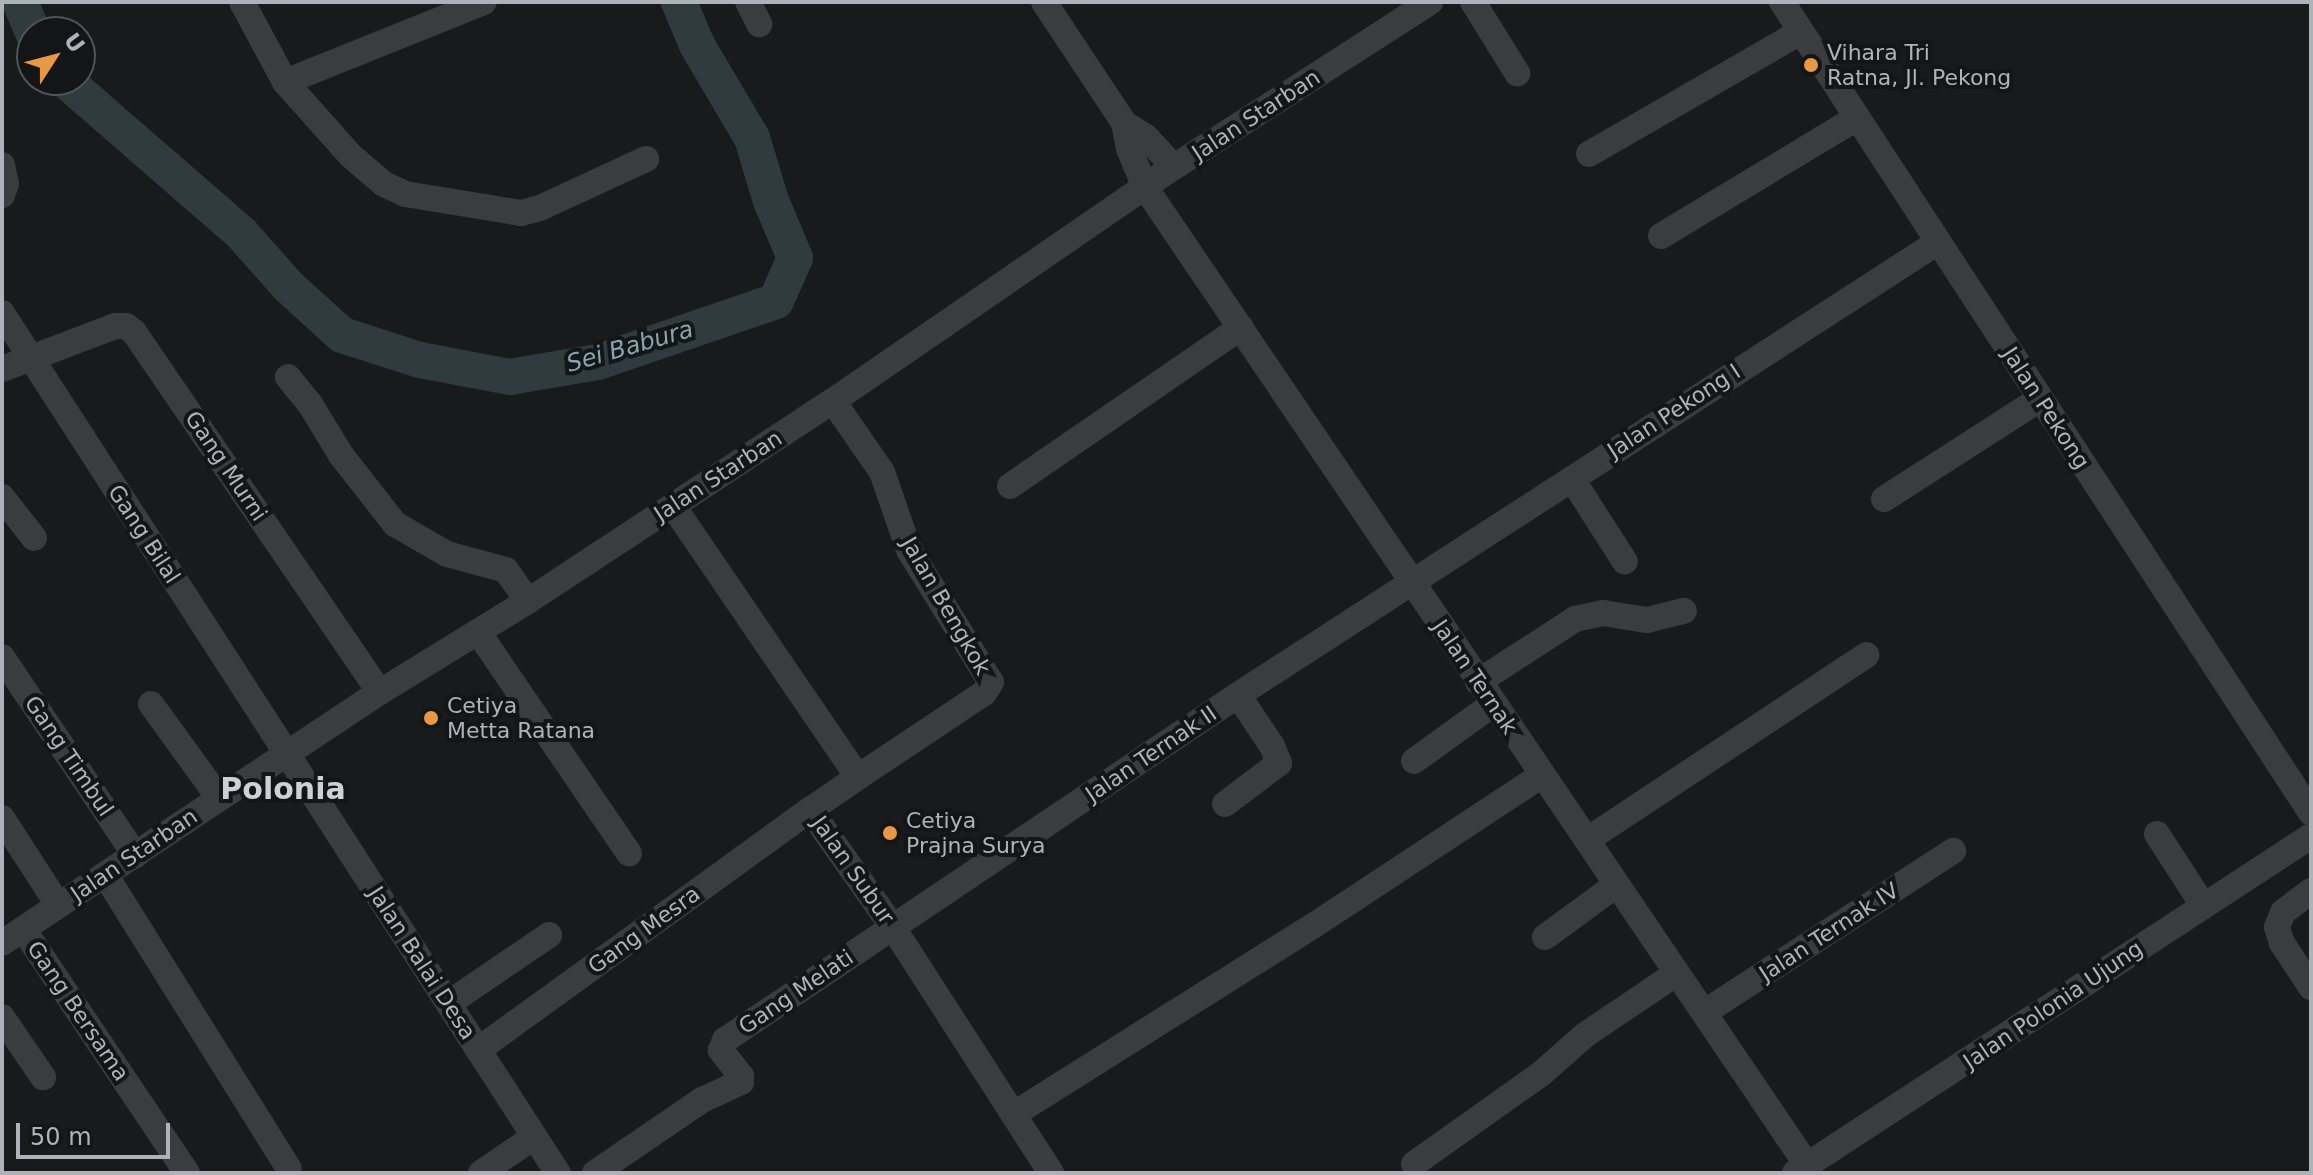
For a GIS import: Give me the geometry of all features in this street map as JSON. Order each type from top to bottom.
[{"type":"street","points":[[242,2],[285,82],[351,156],[384,184],[405,194],[521,213],[540,208],[646,159]]},
{"type":"street","points":[[285,82],[484,2]]},
{"type":"street","points":[[1044,2],[1124,123],[1146,137],[1174,167]]},
{"type":"street","name":"Jalan Starban","points":[[13,936],[380,692],[528,601],[833,401],[1174,167],[1429,2]]},
{"type":"street","points":[[1473,2],[1517,73]]},
{"type":"street","name":"Jalan Pekong","points":[[1782,2],[1855,119],[2311,813]]},
{"type":"street","points":[[1589,154],[1800,32]]},
{"type":"street","points":[[1661,236],[1855,119]]},
{"type":"street","name":"Jalan Ternak","points":[[1124,123],[1129,149],[1145,187],[1485,693],[1705,1012],[1801,1169]]},
{"type":"street","points":[[2,165],[6,184],[2,195]]},
{"type":"street","name":"Jalan Pekong I","points":[[1411,583],[1938,242]]},
{"type":"street","name":"Gang Bilal","points":[[2,313],[287,753]]},
{"type":"street","name":"Gang Murni","points":[[2,369],[115,326],[126,326],[134,332],[380,692]]},
{"type":"street","points":[[1010,486],[1241,327]]},
{"type":"street","points":[[288,377],[310,404],[341,455],[395,524],[447,554],[506,570],[528,601]]},
{"type":"street","points":[[1884,499],[2040,399]]},
{"type":"street","name":"Jalan Bengkok","points":[[833,401],[882,472],[909,550],[991,685]]},
{"type":"street","points":[[1572,479],[1625,562]]},
{"type":"street","points":[[2,497],[34,538]]},
{"type":"street","points":[[673,506],[858,777]]},
{"type":"street","name":"Jalan Ternak II","points":[[892,926],[1411,583]]},
{"type":"street","points":[[1414,761],[1485,693],[1575,619],[1603,613],[1647,620],[1684,611]]},
{"type":"street","points":[[478,632],[629,853]]},
{"type":"street","points":[[1587,840],[1866,655]]},
{"type":"street","name":"Gang Timbul","points":[[2,657],[135,855]]},
{"type":"street","name":"Jalan Subur","points":[[991,685],[810,810],[892,926],[1051,1173]]},
{"type":"street","points":[[1225,804],[1279,763],[1272,746],[1238,695]]},
{"type":"street","points":[[151,704],[219,798]]},
{"type":"street","name":"Jalan Balai Desa","points":[[287,753],[558,1173]]},
{"type":"street","points":[[1014,1114],[1313,926],[1542,775]]},
{"type":"street","name":"Gang Mesra","points":[[478,1050],[810,810]]},
{"type":"street","points":[[2,818],[58,905]]},
{"type":"street","points":[[2157,834],[2203,905]]},
{"type":"street","name":"Jalan Polonia Ujung","points":[[1801,1169],[2311,836]]},
{"type":"street","name":"Jalan Ternak IV","points":[[1705,1012],[1953,851]]},
{"type":"street","points":[[106,876],[289,1169]]},
{"type":"street","points":[[1545,937],[1616,885]]},
{"type":"street","points":[[2311,891],[2283,912],[2277,927],[2282,943],[2311,987]]},
{"type":"street","name":"Gang Melati","points":[[595,1173],[702,1100],[741,1082],[741,1076],[721,1050],[725,1040],[892,926]]},
{"type":"street","points":[[449,1003],[549,935]]},
{"type":"street","name":"Gang Bersama","points":[[13,936],[187,1173]]},
{"type":"street","points":[[1414,1164],[1542,1073],[1585,1035],[1677,973]]},
{"type":"street","points":[[2,1017],[43,1077]]},
{"type":"street","points":[[481,1173],[534,1137]]},
{"type":"waterway","name":"Sei Babura","points":[[20,2],[26,16]]},
{"type":"waterway","name":"Sei Babura","points":[[83,96],[241,233],[289,287],[342,335],[420,360],[510,377],[598,362],[776,301],[795,258],[771,201],[752,138],[697,45],[679,2]]},
{"type":"place","name":"Vihara Tri Ratna, Jl. Pekong","points":[[1811,65]]},
{"type":"place","name":"Cetiya Metta Ratana","points":[[431,718]]},
{"type":"place","name":"Cetiya Prajna Surya","points":[[890,833]]},
{"type":"district","name":"Polonia","points":[[283,789]]}]
